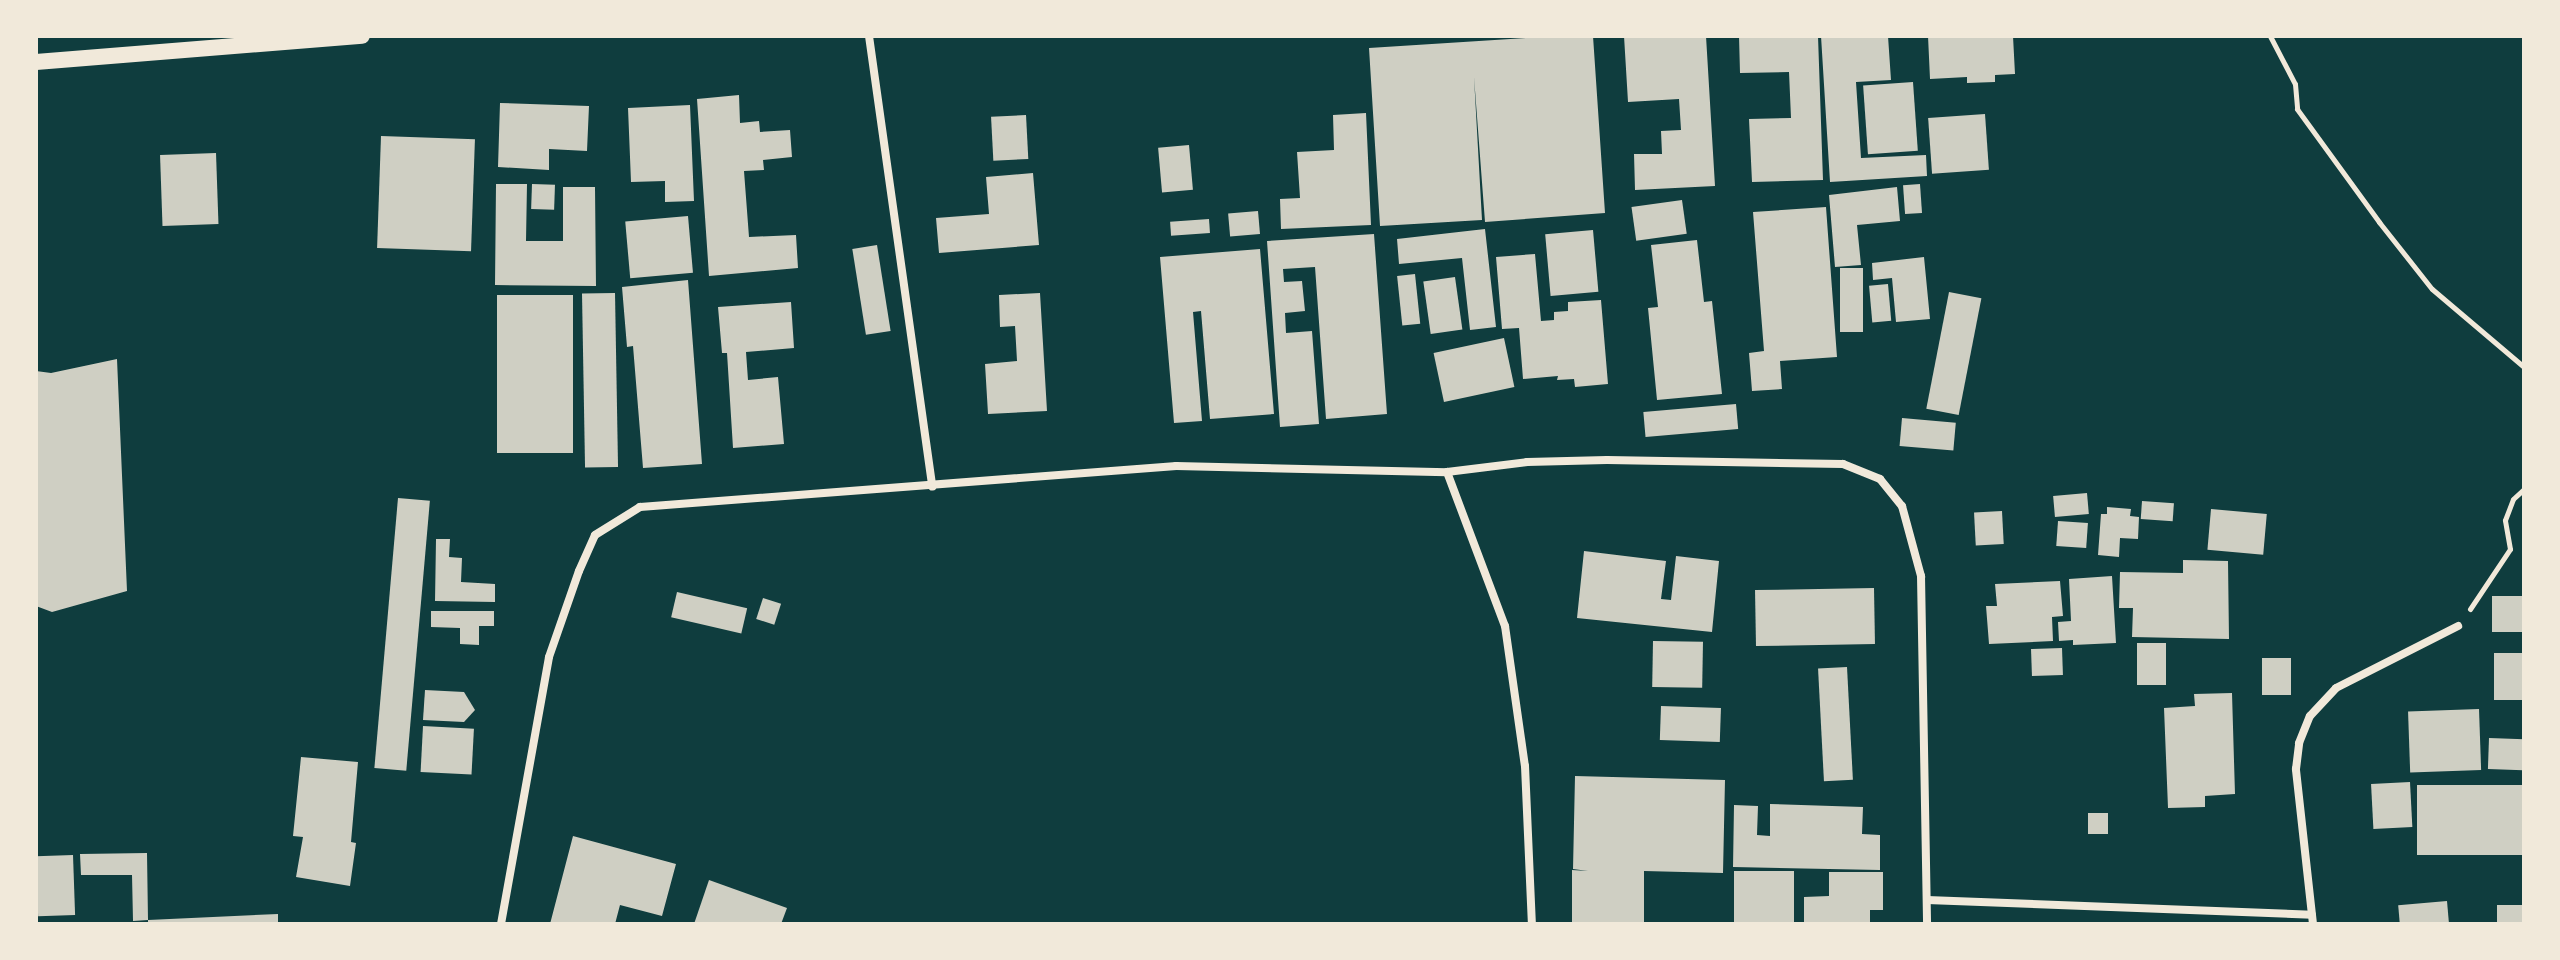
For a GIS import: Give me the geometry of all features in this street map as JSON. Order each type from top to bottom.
[{"type":"main road","points":[[36,62],[362,36]]},
{"type":"street","points":[[869,36],[932,487]]},
{"type":"street","points":[[501,924],[549,657],[595,535],[640,507],[1176,466],[1447,472],[1527,462],[1607,460],[1843,464],[1880,479],[1902,506],[1921,576],[1927,924]]},
{"type":"street","points":[[1447,472],[1505,626],[1525,766],[1532,924]]},
{"type":"street","points":[[1927,900],[2312,919],[2296,769],[2299,743],[2310,716],[2336,688],[2458,626]]},
{"type":"path","points":[[2270,36],[2295,84],[2297,109],[2379,222],[2432,289],[2524,367]]},
{"type":"path","points":[[2458,626],[2510,549],[2505,520],[2513,499],[2524,489]]},
{"type":"building","points":[[1593,36],[1605,213],[1485,222],[1474,77],[1482,220],[1380,226],[1369,48]]},
{"type":"building","points":[[1624,36],[1706,36],[1715,186],[1635,190],[1634,154],[1662,154],[1661,131],[1681,130],[1679,99],[1628,102]]},
{"type":"building","points":[[1739,36],[1818,36],[1823,180],[1752,182],[1749,119],[1791,118],[1789,72],[1740,73]]},
{"type":"building","points":[[1821,36],[1888,36],[1891,80],[1856,82],[1861,158],[1926,155],[1927,176],[1830,182]]},
{"type":"building","points":[[1928,36],[2013,36],[2015,74],[1995,75],[1995,82],[1967,83],[1967,77],[1930,79]]},
{"type":"building","points":[[1913,82],[1918,151],[1868,154],[1863,85]]},
{"type":"building","points":[[739,95],[740,123],[759,121],[760,132],[790,130],[792,157],[763,160],[764,170],[744,171],[749,237],[796,235],[798,268],[709,276],[697,99]]},
{"type":"building","points":[[500,103],[589,106],[587,151],[549,149],[549,170],[498,167]]},
{"type":"building","points":[[690,105],[694,201],[665,202],[665,181],[631,182],[628,108]]},
{"type":"building","points":[[1366,113],[1371,225],[1281,229],[1280,199],[1300,198],[1297,152],[1334,150],[1333,115]]},
{"type":"building","points":[[1985,114],[1989,170],[1932,174],[1928,118]]},
{"type":"building","points":[[1026,115],[1028,159],[993,161],[991,117]]},
{"type":"building","points":[[381,136],[475,139],[471,251],[377,248]]},
{"type":"building","points":[[1189,145],[1193,190],[1162,193],[1158,148]]},
{"type":"building","points":[[216,153],[218,224],[163,226],[160,155]]},
{"type":"building","points":[[1033,173],[1039,245],[939,253],[936,218],[989,214],[986,177]]},
{"type":"building","points":[[496,184],[527,184],[526,241],[563,241],[563,187],[595,187],[596,286],[495,285]]},
{"type":"building","points":[[532,184],[555,185],[554,210],[531,209]]},
{"type":"building","points":[[1920,184],[1922,213],[1905,214],[1903,185]]},
{"type":"building","points":[[1897,187],[1900,221],[1857,225],[1861,265],[1835,267],[1829,195]]},
{"type":"building","points":[[1682,200],[1687,234],[1636,241],[1631,207]]},
{"type":"building","points":[[1826,207],[1837,357],[1780,361],[1782,389],[1752,391],[1749,353],[1764,351],[1753,212]]},
{"type":"building","points":[[1258,211],[1260,234],[1230,237],[1228,214]]},
{"type":"building","points":[[688,216],[693,273],[630,278],[625,221]]},
{"type":"building","points":[[1209,219],[1210,233],[1171,236],[1170,222]]},
{"type":"building","points":[[1485,229],[1496,327],[1470,330],[1462,258],[1399,264],[1397,239]]},
{"type":"building","points":[[1593,230],[1598,292],[1551,296],[1545,234]]},
{"type":"building","points":[[1374,234],[1387,414],[1326,419],[1315,267],[1283,269],[1284,282],[1302,281],[1305,311],[1285,313],[1286,333],[1312,331],[1319,424],[1280,427],[1267,241]]},
{"type":"building","points":[[1697,240],[1704,302],[1712,301],[1722,394],[1657,400],[1648,308],[1658,307],[1651,245]]},
{"type":"building","points":[[877,245],[891,331],[866,335],[852,249]]},
{"type":"building","points":[[1260,249],[1274,414],[1210,419],[1201,311],[1193,312],[1202,421],[1174,423],[1160,257]]},
{"type":"building","points":[[1535,254],[1541,321],[1554,320],[1554,312],[1568,311],[1568,302],[1601,300],[1608,384],[1575,387],[1574,379],[1557,380],[1558,376],[1523,379],[1519,328],[1502,329],[1496,257]]},
{"type":"building","points":[[1924,257],[1930,319],[1896,322],[1892,278],[1873,280],[1872,263]]},
{"type":"building","points":[[1840,268],[1863,268],[1863,332],[1840,332]]},
{"type":"building","points":[[1415,274],[1420,324],[1402,326],[1397,276]]},
{"type":"building","points":[[1455,277],[1462,329],[1431,334],[1423,281]]},
{"type":"building","points":[[688,280],[702,464],[643,468],[633,346],[627,347],[622,287]]},
{"type":"building","points":[[1888,284],[1891,321],[1872,323],[1869,286]]},
{"type":"building","points":[[1949,292],[1981,298],[1959,415],[1926,409]]},
{"type":"building","points":[[615,293],[618,467],[585,468],[582,294]]},
{"type":"building","points":[[1040,293],[1047,411],[988,414],[985,364],[1017,361],[1015,326],[1000,327],[999,295]]},
{"type":"building","points":[[497,295],[573,295],[573,453],[497,453]]},
{"type":"building","points":[[791,302],[794,348],[746,352],[748,380],[778,377],[784,444],[733,448],[727,353],[722,353],[718,307]]},
{"type":"building","points":[[1504,338],[1514,387],[1444,402],[1434,353]]},
{"type":"building","points":[[117,359],[127,591],[52,612],[36,606],[36,371],[51,373]]},
{"type":"building","points":[[1736,404],[1738,429],[1646,437],[1643,412]]},
{"type":"building","points":[[1902,418],[1956,423],[1953,451],[1900,446]]},
{"type":"building","points":[[2087,493],[2089,514],[2055,517],[2053,496]]},
{"type":"building","points":[[398,498],[430,501],[406,771],[374,768]]},
{"type":"building","points":[[2142,501],[2174,503],[2173,521],[2141,519]]},
{"type":"building","points":[[2107,507],[2131,509],[2130,516],[2139,517],[2138,539],[2120,538],[2119,557],[2098,555],[2101,514],[2107,514]]},
{"type":"building","points":[[2211,509],[2267,514],[2263,555],[2207,550]]},
{"type":"building","points":[[2002,511],[2004,544],[1976,545],[1974,512]]},
{"type":"building","points":[[2058,521],[2088,523],[2086,548],[2056,546]]},
{"type":"building","points":[[436,539],[450,539],[449,557],[462,558],[461,582],[495,584],[495,602],[435,601]]},
{"type":"building","points":[[1584,551],[1666,561],[1661,599],[1671,600],[1676,556],[1719,561],[1712,632],[1577,618]]},
{"type":"building","points":[[2183,560],[2228,561],[2229,639],[2132,637],[2133,608],[2119,608],[2120,572],[2183,573]]},
{"type":"building","points":[[2112,576],[2116,643],[2073,645],[2073,640],[2059,641],[2058,622],[2071,621],[2069,579]]},
{"type":"building","points":[[2060,581],[2063,616],[2052,617],[2053,641],[1989,644],[1986,606],[1997,606],[1995,584]]},
{"type":"building","points":[[1874,588],[1875,644],[1756,646],[1755,590]]},
{"type":"building","points":[[677,592],[747,608],[741,634],[671,617]]},
{"type":"building","points":[[2492,596],[2524,596],[2524,632],[2492,632]]},
{"type":"building","points":[[763,598],[781,604],[774,625],[756,619]]},
{"type":"building","points":[[431,611],[494,611],[494,626],[479,626],[479,645],[460,644],[460,628],[431,627]]},
{"type":"building","points":[[1653,641],[1703,642],[1702,688],[1652,687]]},
{"type":"building","points":[[2137,643],[2166,643],[2166,685],[2137,685]]},
{"type":"building","points":[[2062,648],[2063,675],[2032,676],[2031,649]]},
{"type":"building","points":[[2494,653],[2524,653],[2524,700],[2494,700]]},
{"type":"building","points":[[2262,658],[2291,658],[2291,695],[2262,695]]},
{"type":"building","points":[[1847,667],[1853,780],[1824,781],[1818,669]]},
{"type":"building","points":[[425,690],[464,692],[475,710],[464,722],[423,720]]},
{"type":"building","points":[[2232,693],[2235,794],[2205,796],[2205,807],[2168,808],[2164,708],[2195,706],[2194,694]]},
{"type":"building","points":[[1661,706],[1721,708],[1720,742],[1660,740]]},
{"type":"building","points":[[2479,709],[2481,770],[2410,772],[2408,711]]},
{"type":"building","points":[[423,726],[474,729],[472,775],[421,772]]},
{"type":"building","points":[[2489,738],[2524,739],[2523,770],[2488,769]]},
{"type":"building","points":[[301,757],[358,762],[351,842],[356,843],[350,886],[296,877],[303,837],[293,836]]},
{"type":"building","points":[[1575,776],[1725,780],[1723,873],[1644,871],[1644,924],[1572,924],[1572,870],[1588,871],[1573,869]]},
{"type":"building","points":[[2410,782],[2412,827],[2373,829],[2371,784]]},
{"type":"building","points":[[2417,785],[2524,785],[2524,855],[2417,855]]},
{"type":"building","points":[[1770,804],[1863,807],[1862,834],[1880,835],[1880,870],[1733,867],[1734,805],[1758,806],[1757,835],[1770,836]]},
{"type":"building","points":[[2088,813],[2108,813],[2108,834],[2088,834]]},
{"type":"building","points":[[573,836],[676,864],[662,916],[620,905],[615,924],[550,924]]},
{"type":"building","points":[[147,853],[148,920],[133,921],[132,875],[81,875],[80,854]]},
{"type":"building","points":[[73,855],[75,915],[38,916],[36,856]]},
{"type":"building","points":[[1734,871],[1794,871],[1794,924],[1734,924]]},
{"type":"building","points":[[1829,872],[1883,872],[1883,910],[1870,910],[1870,924],[1804,924],[1804,897],[1829,896]]},
{"type":"building","points":[[709,880],[787,908],[781,924],[694,924]]},
{"type":"building","points":[[2447,901],[2449,924],[2400,924],[2398,905]]},
{"type":"building","points":[[2497,905],[2524,905],[2524,924],[2497,924]]},
{"type":"building","points":[[278,914],[278,924],[148,924],[148,920]]}]
